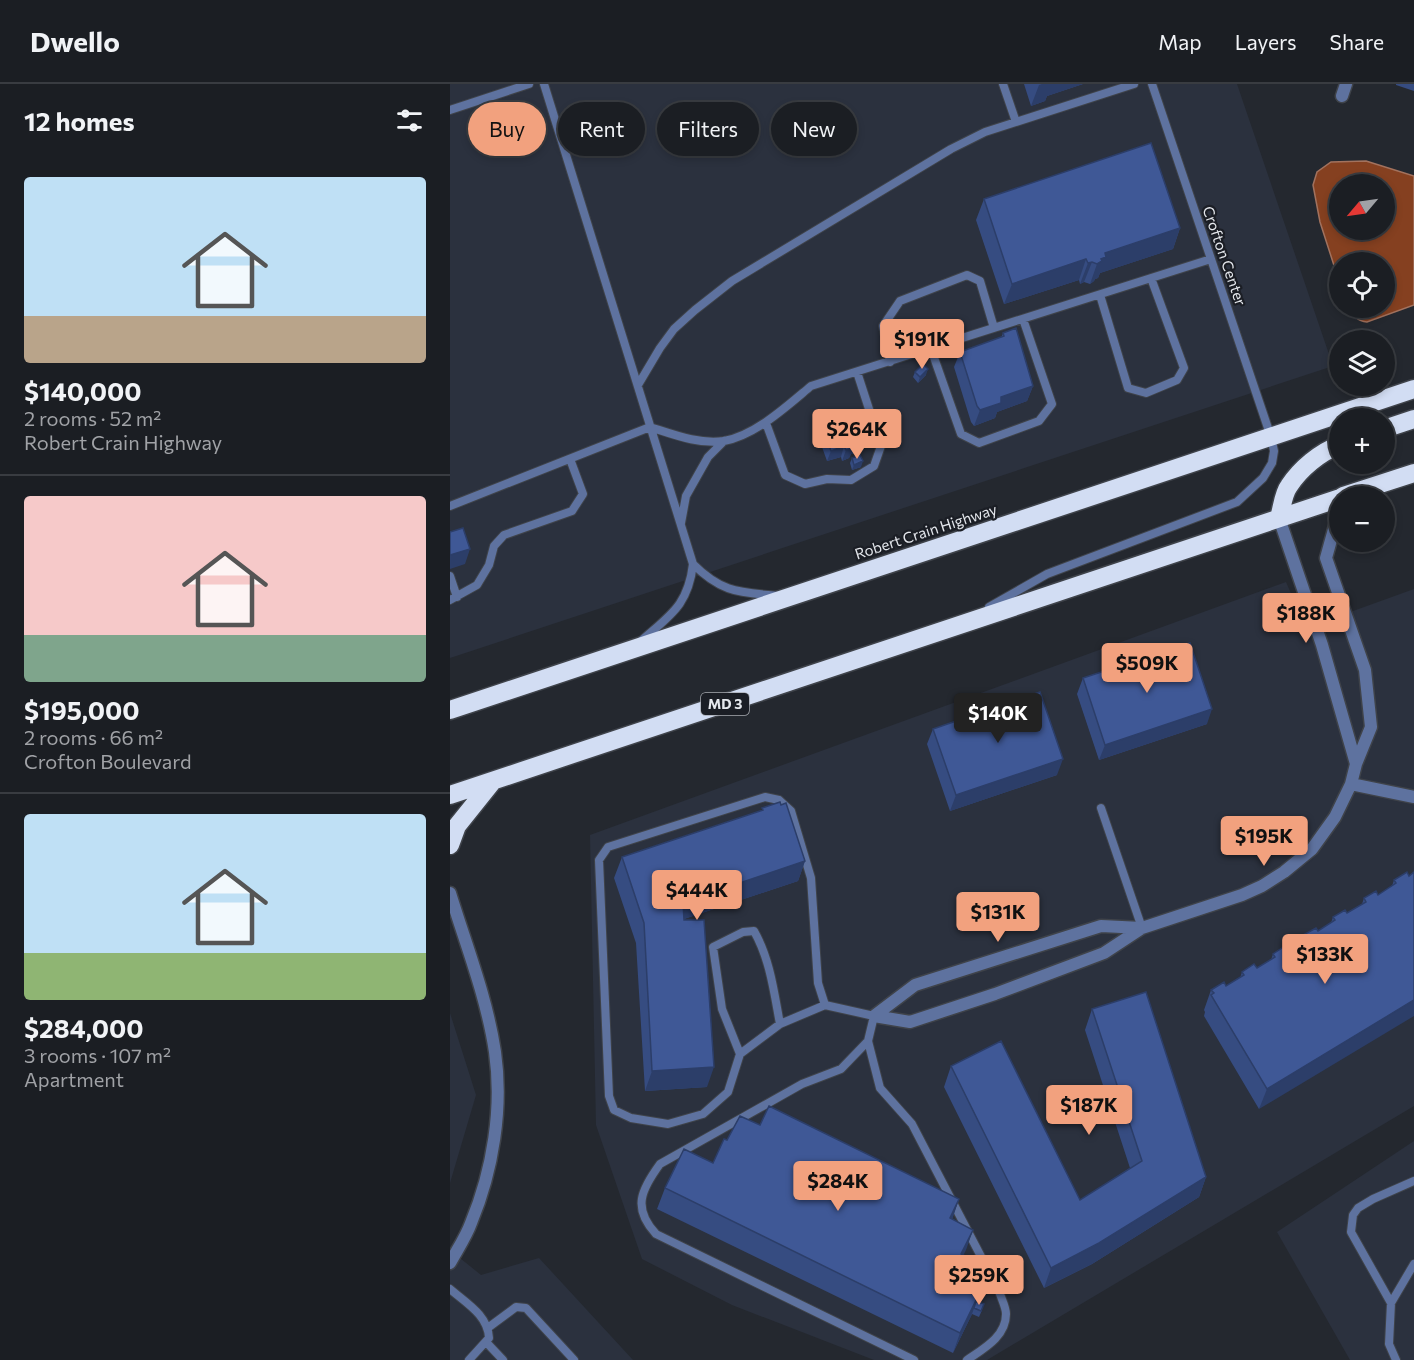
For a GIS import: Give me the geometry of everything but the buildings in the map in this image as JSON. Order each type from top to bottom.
[{"type":"highway","name":"Robert Crain Highway","points":[[450,710],[1414,389]]},
{"type":"highway","points":[[1395,425],[1414,419]]},
{"type":"highway","points":[[1279,518],[1287,487],[1329,449]]},
{"type":"highway","name":"MD 3","points":[[1380,486],[1414,473]]},
{"type":"highway","name":"MD 3","points":[[450,795],[1329,501]]},
{"type":"highway","points":[[450,845],[457,826],[493,781]]},
{"type":"street","points":[[1279,518],[1322,645],[1356,764]]},
{"type":"street","points":[[874,1016],[910,1022],[921,1019],[1104,953],[1142,928],[1242,895],[1262,886],[1284,872],[1312,849],[1335,817],[1351,784],[1356,764],[1371,727],[1365,670],[1326,558],[1329,547]]},
{"type":"street","points":[[1351,784],[1414,797]]},
{"type":"street","points":[[450,893],[485,1006],[495,1052],[498,1099],[494,1137],[484,1186],[471,1224],[450,1263]]},
{"type":"street","points":[[874,1016],[915,985],[1101,926],[1142,928]]},
{"type":"lane","points":[[450,110],[529,84]]},
{"type":"lane","points":[[544,84],[693,564],[691,585],[684,599],[675,611],[630,650]]},
{"type":"lane","points":[[1003,84],[1016,122]]},
{"type":"lane","points":[[638,385],[674,329],[732,281],[951,148],[985,132],[1134,84]]},
{"type":"lane","name":"Crofton Center","points":[[1152,84],[1271,437]]},
{"type":"lane","points":[[681,526],[686,496],[708,457],[724,441],[766,423],[812,386],[1211,260]]},
{"type":"lane","points":[[890,362],[883,326],[900,301],[967,275],[980,280],[994,328]]},
{"type":"lane","points":[[1100,295],[1128,388],[1146,393],[1177,380],[1184,368],[1151,279]]},
{"type":"lane","points":[[931,349],[961,434],[979,443],[1039,421],[1052,404],[1023,319]]},
{"type":"lane","points":[[766,423],[785,475],[805,484],[827,479],[851,480],[874,466],[881,446],[856,372]]},
{"type":"lane","points":[[450,506],[650,427],[680,436],[724,441]]},
{"type":"lane","points":[[957,626],[1047,574],[1237,502],[1263,478],[1272,462],[1274,451],[1271,437]]},
{"type":"lane","points":[[450,576],[454,598],[477,585],[489,565],[494,546],[504,535],[572,511],[582,494],[570,459]]},
{"type":"lane","points":[[693,564],[706,577],[731,591],[788,597]]},
{"type":"lane","points":[[825,1005],[818,983],[811,878],[791,812],[779,800],[765,796],[608,847],[599,860],[609,1096],[614,1110],[631,1118],[668,1124],[703,1114],[728,1092],[740,1054],[780,1024],[825,1005],[874,1016],[868,1041],[880,1088],[912,1124],[999,1291],[1006,1314],[1001,1333],[986,1348],[967,1360]]},
{"type":"lane","points":[[1101,808],[1142,928]]},
{"type":"lane","points":[[740,1054],[722,1009],[713,947],[743,932],[754,931],[761,942],[770,971],[780,1024]]},
{"type":"lane","points":[[868,1041],[841,1069],[802,1084],[660,1164],[649,1180],[640,1204],[644,1221],[656,1234],[914,1360]]},
{"type":"lane","points":[[1391,1303],[1351,1232],[1353,1215],[1358,1208],[1372,1199],[1414,1180]]},
{"type":"lane","points":[[1396,1360],[1389,1344],[1391,1303],[1414,1264]]},
{"type":"lane","points":[[450,1289],[480,1314],[489,1327],[489,1338],[470,1360]]},
{"type":"lane","points":[[489,1327],[516,1307],[526,1308],[574,1360]]},
{"type":"lane","points":[[486,1342],[503,1360]]},
{"type":"shaded area","points":[[450,84],[1237,84],[1329,354],[1329,367],[450,658]]},
{"type":"shaded area","points":[[1366,161],[1414,176],[1414,305],[1395,312],[1395,252],[1330,252],[1320,222],[1313,185],[1317,172],[1331,162]]},
{"type":"shaded area","points":[[1356,318],[1378,318],[1367,322]]},
{"type":"shaded area","points":[[1286,582],[1306,628],[1414,589],[1414,1106],[987,1360],[874,1360],[732,1305],[642,1259],[596,1125],[590,835]]},
{"type":"shaded area","points":[[450,1013],[476,1095],[450,1183]]},
{"type":"shaded area","points":[[1414,1141],[1414,1360],[1350,1360],[1277,1232]]},
{"type":"shaded area","points":[[450,1250],[481,1275],[539,1258],[633,1360],[450,1360]]}]
